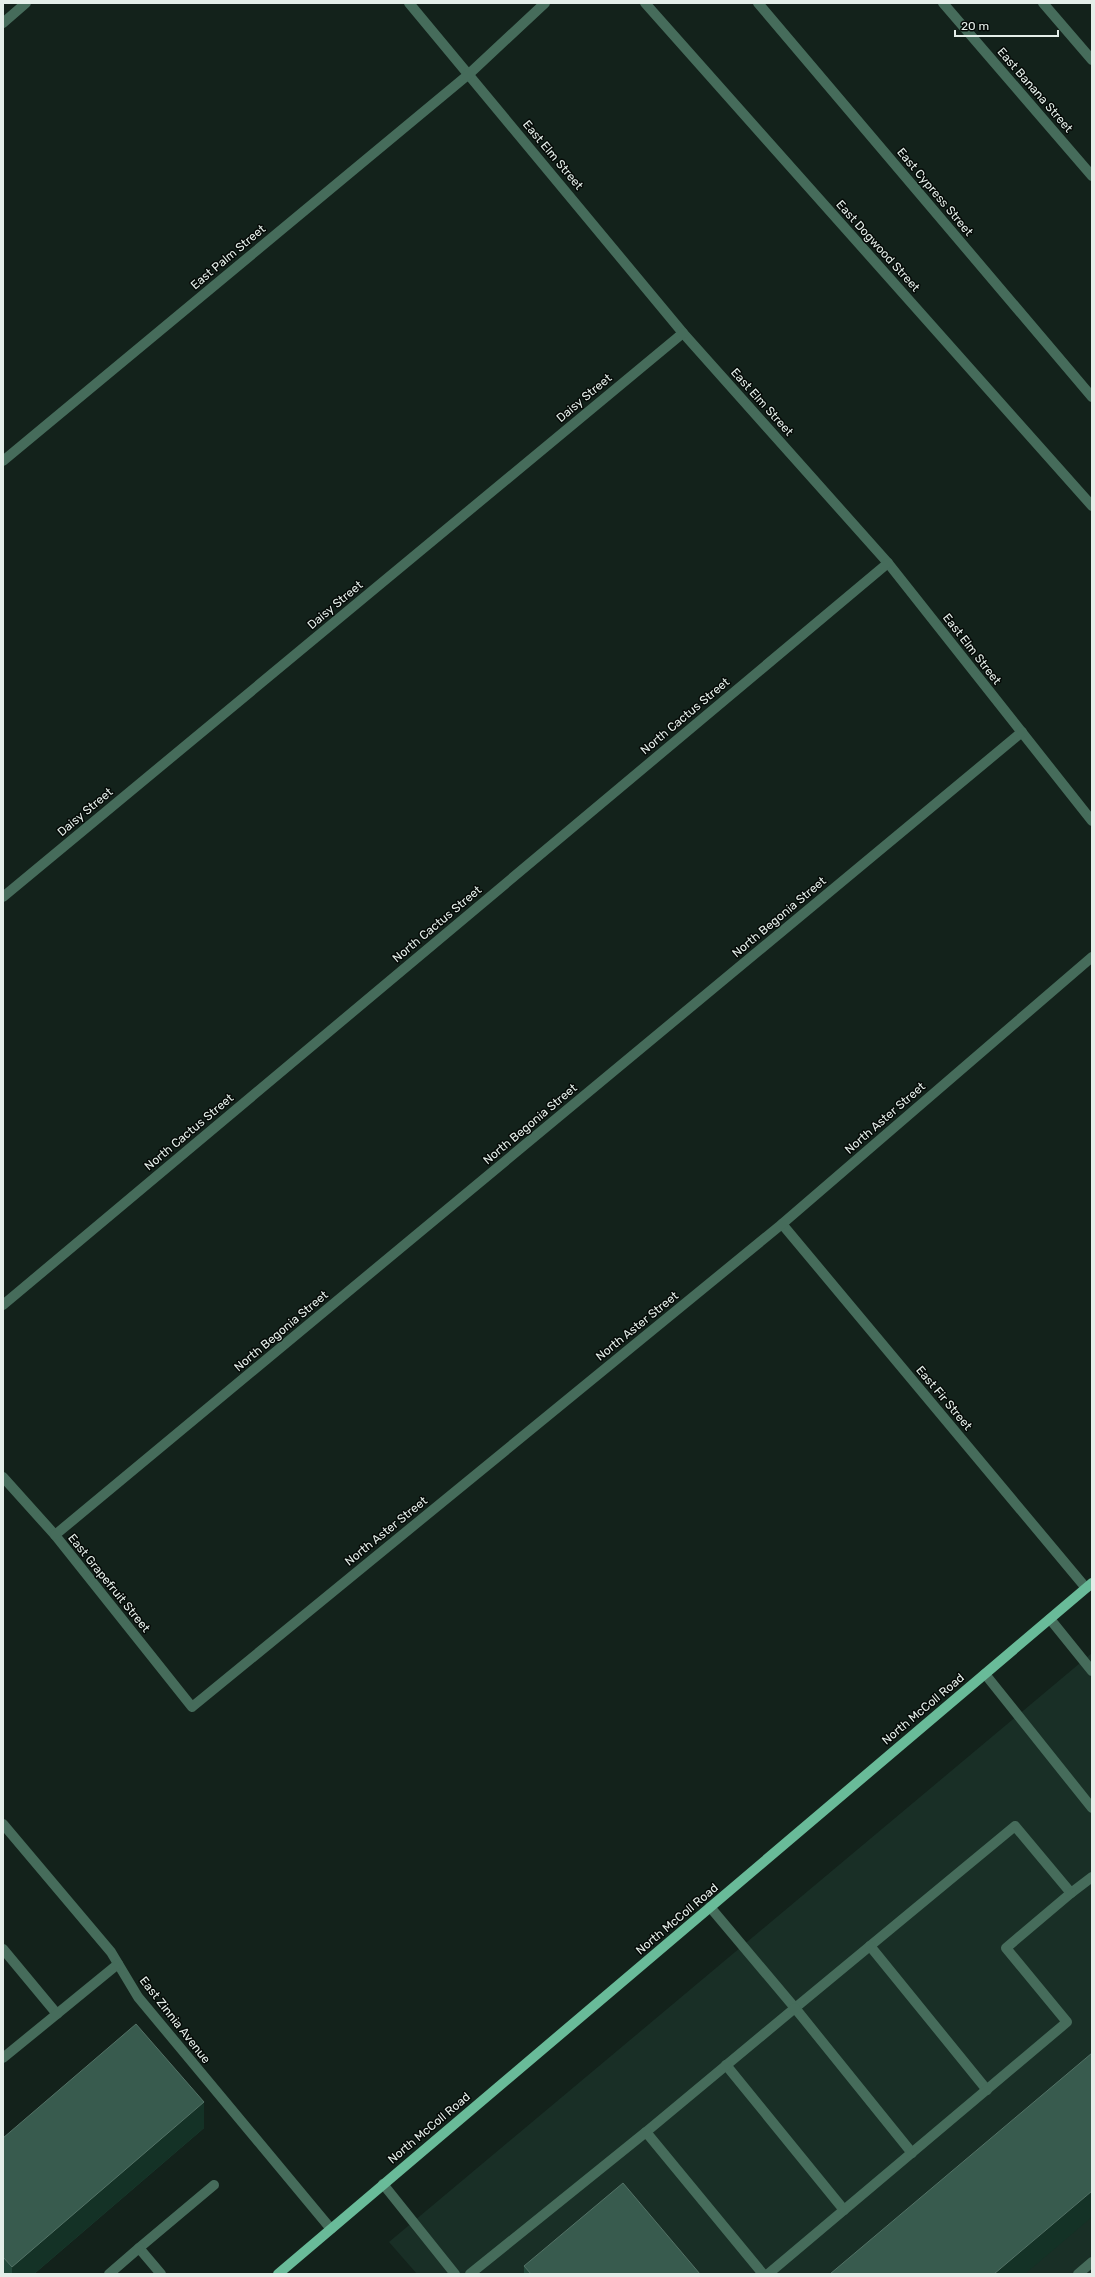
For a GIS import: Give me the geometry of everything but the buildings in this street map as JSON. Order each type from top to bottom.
[{"type":"main road","name":"North McColl Road","points":[[283,2272],[330,2229],[1089,1586]]},
{"type":"street","points":[[3,23],[26,3]]},
{"type":"street","name":"East Elm Street","points":[[409,3],[683,333],[888,563],[1092,821]]},
{"type":"street","points":[[469,74],[544,3]]},
{"type":"street","name":"East Dogwood Street","points":[[645,3],[1092,506]]},
{"type":"street","name":"East Cypress Street","points":[[758,3],[1092,397]]},
{"type":"street","name":"East Banana Street","points":[[943,3],[1092,176]]},
{"type":"street","points":[[1043,3],[1092,60]]},
{"type":"street","name":"East Palm Street","points":[[3,461],[469,74]]},
{"type":"street","name":"Daisy Street","points":[[3,897],[683,333]]},
{"type":"street","name":"North Cactus Street","points":[[3,1305],[888,563]]},
{"type":"street","name":"North Begonia Street","points":[[55,1535],[1022,732]]},
{"type":"street","name":"North Aster Street","points":[[192,1707],[782,1224],[1092,956]]},
{"type":"street","name":"East Fir Street","points":[[782,1224],[1089,1586]]},
{"type":"street","name":"East Grapefruit Street","points":[[3,1477],[55,1535],[192,1707]]},
{"type":"street","points":[[1050,1618],[1092,1671]]},
{"type":"street","points":[[985,1674],[1092,1808]]},
{"type":"street","name":"East Zinnia Avenue","points":[[3,1824],[111,1952],[138,1997],[330,2229]]},
{"type":"street","points":[[470,2274],[646,2132],[1015,1826],[1071,1893]]},
{"type":"street","points":[[768,2274],[1067,2022],[1006,1948],[1092,1877]]},
{"type":"street","points":[[710,1908],[795,2008],[912,2153]]},
{"type":"street","points":[[870,1946],[986,2090]]},
{"type":"street","points":[[3,1949],[57,2014]]},
{"type":"street","points":[[3,2058],[118,1964]]},
{"type":"street","points":[[726,2065],[844,2210]]},
{"type":"street","points":[[646,2132],[762,2274]]},
{"type":"street","points":[[383,2184],[455,2274]]},
{"type":"street","points":[[109,2274],[214,2185]]},
{"type":"street","points":[[139,2248],[161,2274]]},
{"type":"street","points":[[1078,2274],[1092,2262]]},
{"type":"shaded area","points":[[1092,1653],[1092,2274],[417,2274],[389,2242]]}]
